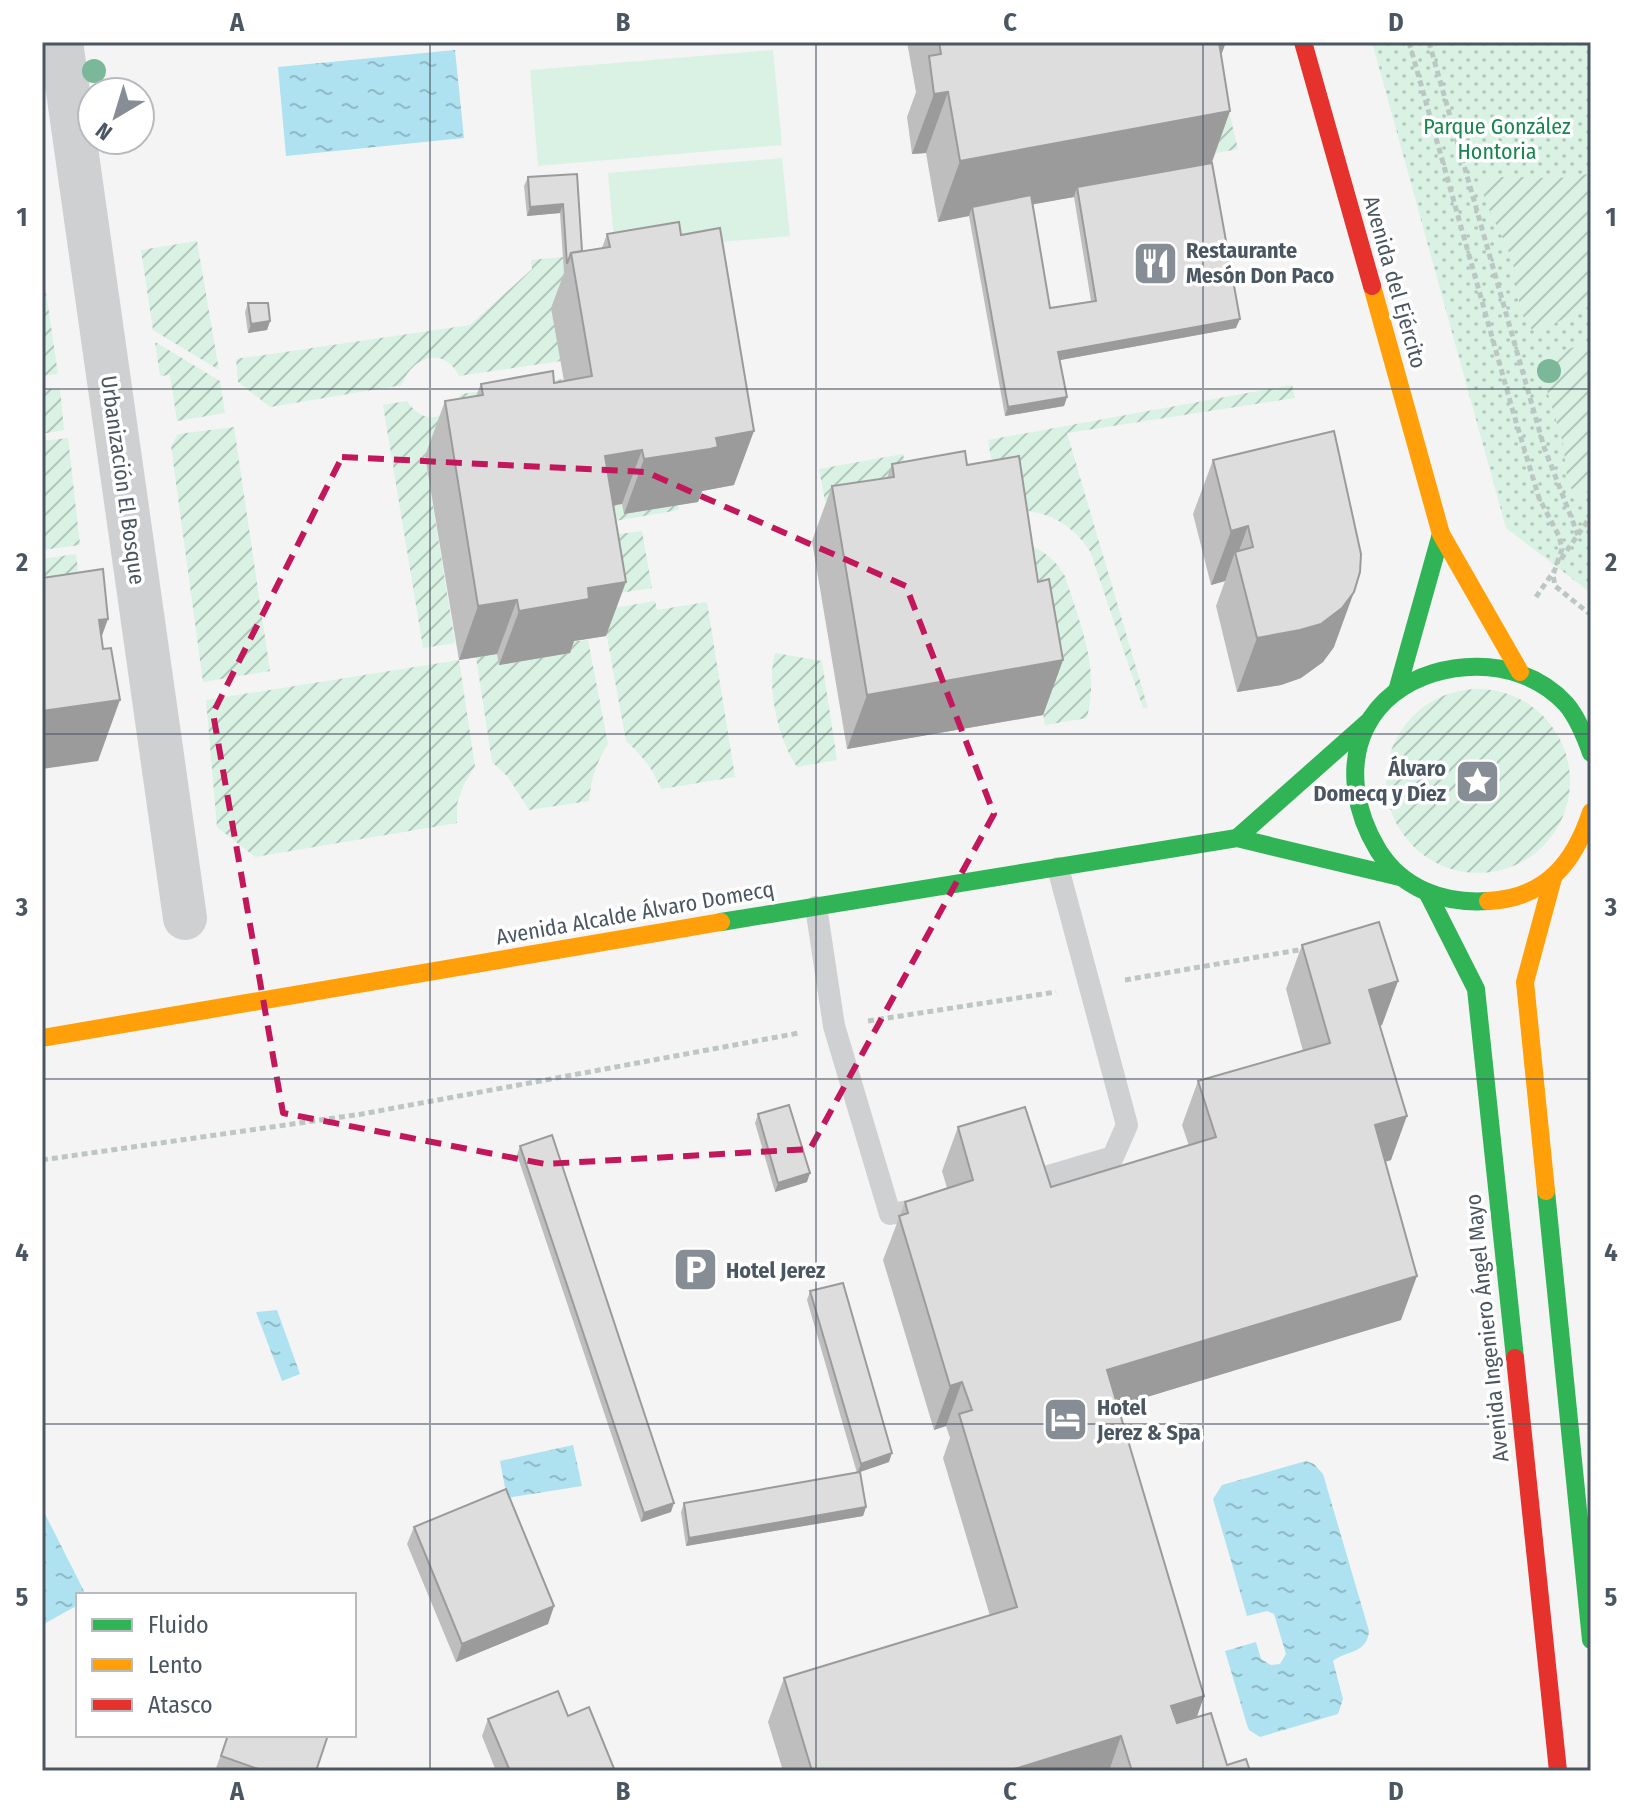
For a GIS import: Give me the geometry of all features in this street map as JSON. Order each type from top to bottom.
[{"type":"main road","name":"Avenida del Ejército","points":[[1303,42],[1441,534],[1520,672]]},
{"type":"main road","points":[[1397,691],[1441,534]]},
{"type":"main road","points":[[1237,838],[1369,721],[1397,691],[1443,667],[1481,664],[1520,672],[1555,692],[1580,723],[1591,753]]},
{"type":"main road","points":[[1369,721],[1360,749],[1356,786],[1363,825],[1383,859],[1400,877],[1427,892],[1457,901],[1489,903],[1527,892],[1553,878],[1575,852],[1591,812]]},
{"type":"main road","name":"Avenida Alcalde Álvaro Domecq","points":[[42,1038],[1237,838],[1400,877]]},
{"type":"main road","points":[[1553,878],[1525,982],[1591,1640]]},
{"type":"main road","name":"Avenida Ingeniero Ángel Mayo","points":[[1427,892],[1476,989],[1558,1771]]},
{"type":"street","name":"Urbanización El Bosque","points":[[61,42],[185,918]]},
{"type":"lane","points":[[1021,1184],[1113,1157],[1127,1125],[1058,868]]},
{"type":"lane","points":[[816,907],[834,1026],[890,1214],[951,1203]]},
{"type":"path","points":[[1409,42],[1539,498],[1559,536],[1562,549],[1553,575],[1555,586],[1591,615]]},
{"type":"path","points":[[1429,42],[1544,447],[1578,535]]},
{"type":"path","points":[[1536,597],[1591,516]]},
{"type":"path","points":[[42,1160],[362,1114],[834,1026],[1318,947]]},
{"type":"highlighted area","points":[[342,457],[646,472],[906,586],[994,814],[810,1149],[545,1164],[283,1113],[213,713]]},
{"type":"green space","points":[[1212,42],[1238,149],[1206,155]]},
{"type":"green space","name":"Parque González Hontoria","points":[[1372,42],[1591,42],[1591,593],[1506,528]]},
{"type":"green space","points":[[773,50],[782,145],[538,166],[530,70]]},
{"type":"green space","points":[[782,158],[790,236],[615,251],[608,173]]},
{"type":"green space","points":[[1591,173],[1591,305],[1536,333],[1529,327],[1521,311],[1511,257],[1481,185],[1488,178],[1553,178]]},
{"type":"green space","points":[[197,241],[219,370],[153,330],[141,250]]},
{"type":"green space","points":[[563,257],[566,305],[561,361],[459,376],[445,360],[428,358],[413,367],[402,385],[270,407],[238,382],[236,359],[470,325],[532,269],[531,260]]},
{"type":"green space","points":[[42,265],[58,374],[42,376]]},
{"type":"green space","points":[[155,342],[220,381],[225,413],[177,421],[170,375],[160,376]]},
{"type":"green space","points":[[1591,342],[1591,491],[1580,495],[1568,486],[1563,443],[1542,374],[1544,361],[1555,353]]},
{"type":"green space","points":[[563,379],[572,431],[425,456],[455,643],[423,648],[383,405],[407,401],[421,415],[436,417],[450,409],[461,394]]},
{"type":"green space","points":[[1292,385],[1295,398],[1067,433],[1148,708],[1143,708],[1090,551],[1071,530],[1051,517],[999,508],[988,440]]},
{"type":"green space","points":[[60,388],[64,430],[42,434],[42,390]]},
{"type":"green space","points":[[234,427],[270,671],[203,682],[171,446],[178,434]]},
{"type":"green space","points":[[68,438],[80,545],[42,550],[42,441]]},
{"type":"green space","points":[[903,454],[909,486],[825,501],[819,469]]},
{"type":"green space","points":[[622,504],[625,514],[678,505],[679,510],[603,523],[600,508]]},
{"type":"green space","points":[[642,531],[652,588],[600,596],[590,538]]},
{"type":"green space","points":[[1022,543],[1047,555],[1065,576],[1090,663],[1087,718],[1045,725],[1029,634]]},
{"type":"green space","points":[[76,554],[81,596],[42,601],[42,559]]},
{"type":"green space","points":[[655,601],[657,610],[707,602],[735,777],[661,789],[646,763],[626,741],[602,610]]},
{"type":"green space","points":[[588,640],[608,744],[595,771],[589,801],[529,810],[508,777],[492,762],[476,657],[497,654],[500,665],[569,653],[568,642]]},
{"type":"green space","points":[[775,653],[822,661],[837,760],[797,767],[790,756],[779,728],[773,696]]},
{"type":"green space","points":[[459,660],[475,766],[457,804],[457,823],[255,857],[217,827],[206,700]]},
{"type":"green space","points":[[1478,689],[1496,690],[1513,696],[1543,716],[1563,746],[1569,763],[1569,799],[1563,816],[1543,846],[1513,866],[1496,872],[1478,873],[1460,872],[1443,866],[1413,846],[1393,816],[1387,799],[1386,781],[1387,763],[1393,746],[1413,716],[1443,696],[1460,690]]},
{"type":"water","points":[[455,50],[464,138],[286,156],[278,67]]},
{"type":"water","points":[[277,1310],[300,1374],[282,1381],[256,1312]]},
{"type":"water","points":[[573,1445],[582,1486],[507,1498],[500,1461]]},
{"type":"water","points":[[1306,1461],[1314,1464],[1323,1474],[1369,1631],[1360,1648],[1333,1661],[1343,1699],[1338,1714],[1260,1737],[1249,1730],[1225,1651],[1256,1642],[1261,1659],[1271,1665],[1280,1664],[1286,1654],[1274,1614],[1267,1611],[1247,1616],[1213,1499],[1222,1485]]},
{"type":"water","points":[[42,1508],[85,1593],[76,1593],[76,1606],[42,1625]]},
{"type":"building","points":[[939,42],[1219,42],[1230,111],[960,161],[948,92],[934,94],[929,56],[941,54]]},
{"type":"building","name":"Restaurante Mesón Don Paco","points":[[1212,163],[1240,319],[1058,352],[1067,397],[1008,407],[972,207],[1031,195],[1050,308],[1096,301],[1077,187]]},
{"type":"building","points":[[577,174],[582,251],[571,253],[567,264],[563,204],[530,207],[528,177]]},
{"type":"building","points":[[679,222],[681,235],[720,228],[754,431],[716,438],[718,447],[710,449],[644,459],[642,450],[605,456],[626,582],[588,588],[589,599],[519,611],[517,600],[478,606],[445,401],[483,395],[481,384],[553,371],[554,383],[592,376],[571,253],[610,247],[607,234]]},
{"type":"building","points":[[248,303],[268,303],[270,321],[251,324]]},
{"type":"building","points":[[1334,431],[1361,554],[1354,592],[1342,608],[1321,624],[1257,638],[1235,552],[1253,547],[1248,526],[1231,531],[1213,460]]},
{"type":"building","points":[[965,451],[967,465],[1019,456],[1038,582],[1049,579],[1063,660],[867,695],[832,486],[894,477],[892,464]]},
{"type":"building","points":[[103,569],[108,619],[99,620],[103,649],[111,648],[120,700],[42,711],[42,578]]},
{"type":"building","points":[[1379,922],[1398,981],[1369,990],[1407,1116],[1375,1125],[1417,1276],[1107,1370],[1204,1696],[1171,1706],[1177,1723],[1211,1713],[1227,1765],[1246,1759],[1250,1771],[1132,1771],[1121,1736],[1008,1771],[812,1771],[784,1678],[1017,1607],[959,1414],[972,1410],[962,1382],[950,1386],[899,1216],[908,1213],[905,1202],[973,1180],[958,1127],[1025,1107],[1051,1187],[1216,1137],[1198,1081],[1330,1043],[1302,945]]},
{"type":"building","points":[[789,1105],[810,1173],[778,1183],[758,1114]]},
{"type":"building","points":[[552,1135],[674,1503],[644,1513],[520,1146]]},
{"type":"building","points":[[843,1283],[892,1453],[861,1464],[810,1291]]},
{"type":"building","points":[[860,1472],[866,1507],[689,1538],[684,1503]]},
{"type":"building","points":[[506,1489],[554,1606],[462,1644],[414,1527]]},
{"type":"building","points":[[558,1691],[568,1716],[589,1707],[615,1771],[510,1771],[488,1719]]},
{"type":"building","points":[[227,1737],[327,1737],[316,1771],[264,1771],[221,1756]]},
{"type":"traffic: fast","points":[[1397,691],[1441,534]]},
{"type":"traffic: fast","points":[[1488,901],[1456,900],[1412,884],[1388,864],[1370,836],[1359,806],[1355,774],[1360,742],[1378,708],[1394,693],[1433,673],[1455,668],[1499,669],[1533,679],[1561,699],[1578,721],[1591,753]]},
{"type":"traffic: fast","points":[[1237,838],[1369,721]]},
{"type":"traffic: fast","points":[[721,922],[1237,838],[1400,877]]},
{"type":"traffic: fast","points":[[1427,892],[1476,989],[1515,1358]]},
{"type":"traffic: fast","points":[[1546,1191],[1591,1640]]},
{"type":"traffic: slow","points":[[1372,286],[1441,534],[1520,672]]},
{"type":"traffic: slow","points":[[1488,901],[1526,893],[1555,874],[1576,847],[1591,812]]},
{"type":"traffic: slow","points":[[1546,1191],[1525,982],[1553,878]]},
{"type":"traffic: slow","points":[[42,1038],[721,922]]},
{"type":"traffic: jam","points":[[1303,42],[1372,286]]},
{"type":"traffic: jam","points":[[1515,1358],[1558,1771]]},
{"type":"place","name":"Restaurante Mesón Don Paco","points":[[1155,263]]},
{"type":"place","name":"Álvaro Domecq y Díez","points":[[1477,781]]},
{"type":"place","name":"Hotel Jerez","points":[[695,1270]]},
{"type":"place","name":"Hotel Jerez & Spa","points":[[1066,1420]]}]
